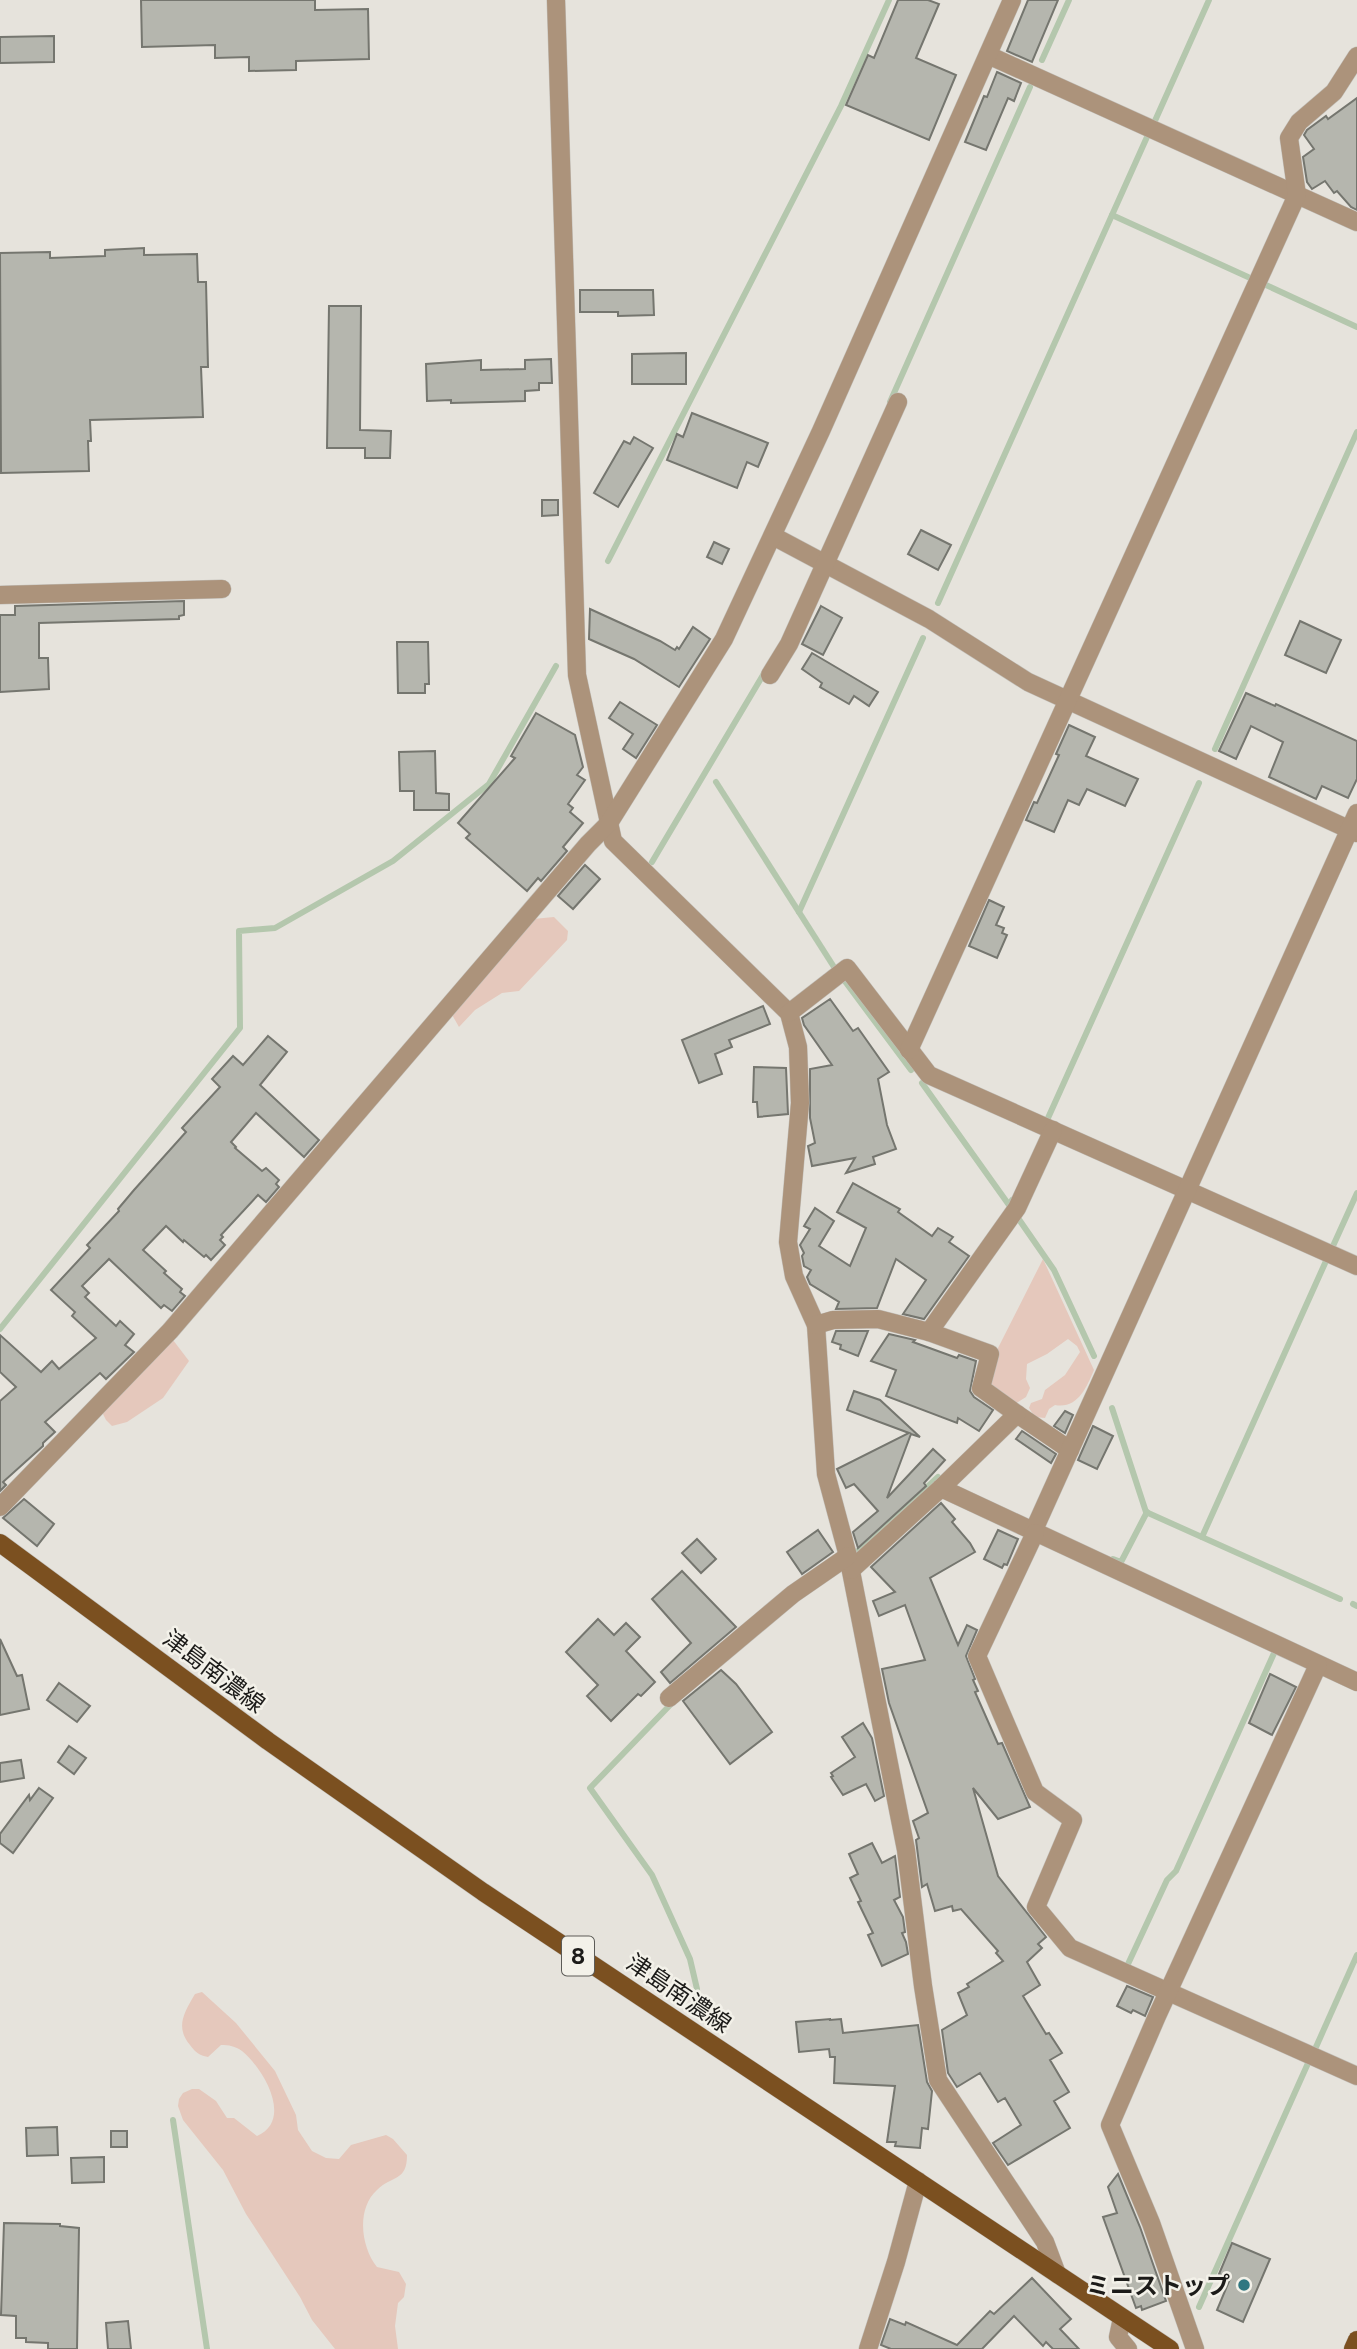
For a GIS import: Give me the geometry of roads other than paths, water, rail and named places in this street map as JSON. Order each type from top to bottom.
[{"type":"main road","name":"津島南濃線","points":[[0,1543],[268,1741],[472,1884],[1170,2349]]},
{"type":"main road","points":[[1353,2349],[1357,2340]]},
{"type":"street","points":[[556,0],[578,674],[609,823],[613,841],[789,1013],[798,1047],[800,1103],[788,1242],[794,1276],[816,1325],[826,1474],[849,1563],[906,1850],[938,2080],[1045,2242],[1057,2274]]},
{"type":"street","points":[[0,1507],[170,1331],[588,844],[609,823],[724,639],[773,536],[1012,0]]},
{"type":"street","points":[[988,55],[1357,222]]},
{"type":"street","points":[[909,1050],[1297,195],[1289,138],[1299,122],[1334,92],[1357,56]]},
{"type":"street","points":[[770,675],[789,644],[898,402]]},
{"type":"street","points":[[773,536],[929,619],[1028,682],[1353,831]]},
{"type":"street","points":[[0,595],[222,589]]},
{"type":"street","points":[[1357,813],[1353,831],[1188,1189],[978,1657],[1035,1792],[1073,1821],[1036,1907],[1070,1948],[1357,2076]]},
{"type":"street","points":[[789,1013],[847,968],[929,1075],[1357,1266]]},
{"type":"street","points":[[929,1332],[1017,1208],[1053,1130]]},
{"type":"street","points":[[816,1325],[833,1320],[878,1319],[929,1332],[990,1354],[981,1388],[1070,1450]]},
{"type":"street","points":[[669,1698],[793,1594],[849,1563],[941,1488],[1017,1414]]},
{"type":"street","points":[[941,1488],[1357,1682]]},
{"type":"street","points":[[1195,2349],[1151,2223],[1110,2125],[1318,1665]]},
{"type":"street","points":[[868,2349],[896,2262],[918,2180]]},
{"type":"street","points":[[1122,2318],[1118,2337],[1128,2349]]},
{"type":"waterway","points":[[608,561],[841,106],[889,0]]},
{"type":"waterway","points":[[1042,60],[1069,0]]},
{"type":"waterway","points":[[1154,123],[1209,0]]},
{"type":"waterway","points":[[890,402],[1030,87]]},
{"type":"waterway","points":[[938,603],[1147,137]]},
{"type":"waterway","points":[[1112,215],[1248,277]]},
{"type":"waterway","points":[[1266,285],[1357,327]]},
{"type":"waterway","points":[[1215,749],[1357,432]]},
{"type":"waterway","points":[[799,912],[923,638]]},
{"type":"waterway","points":[[0,1329],[240,1028],[239,931],[275,928],[393,861],[489,784],[556,666]]},
{"type":"waterway","points":[[652,862],[766,670]]},
{"type":"waterway","points":[[716,782],[834,967]]},
{"type":"waterway","points":[[1048,1118],[1199,783]]},
{"type":"waterway","points":[[844,980],[911,1070]]},
{"type":"waterway","points":[[922,1083],[1009,1205],[1012,1200]]},
{"type":"waterway","points":[[1333,1246],[1357,1193]]},
{"type":"waterway","points":[[1018,1218],[1054,1270],[1094,1356]]},
{"type":"waterway","points":[[1202,1537],[1326,1261]]},
{"type":"waterway","points":[[1112,1408],[1146,1512],[1340,1599]]},
{"type":"waterway","points":[[858,1551],[938,1477]]},
{"type":"waterway","points":[[1113,1559],[1121,1562],[1147,1512]]},
{"type":"waterway","points":[[1353,1604],[1357,1606]]},
{"type":"waterway","points":[[1128,1964],[1167,1880],[1176,1871],[1275,1651]]},
{"type":"waterway","points":[[672,1703],[590,1788],[652,1875],[690,1959],[697,1989],[698,2016]]},
{"type":"waterway","points":[[1316,2047],[1357,1955]]},
{"type":"waterway","points":[[1199,2307],[1309,2061]]},
{"type":"waterway","points":[[173,2120],[207,2349]]},
{"type":"place","name":"ミニストップ","points":[[1244,2285]]}]
